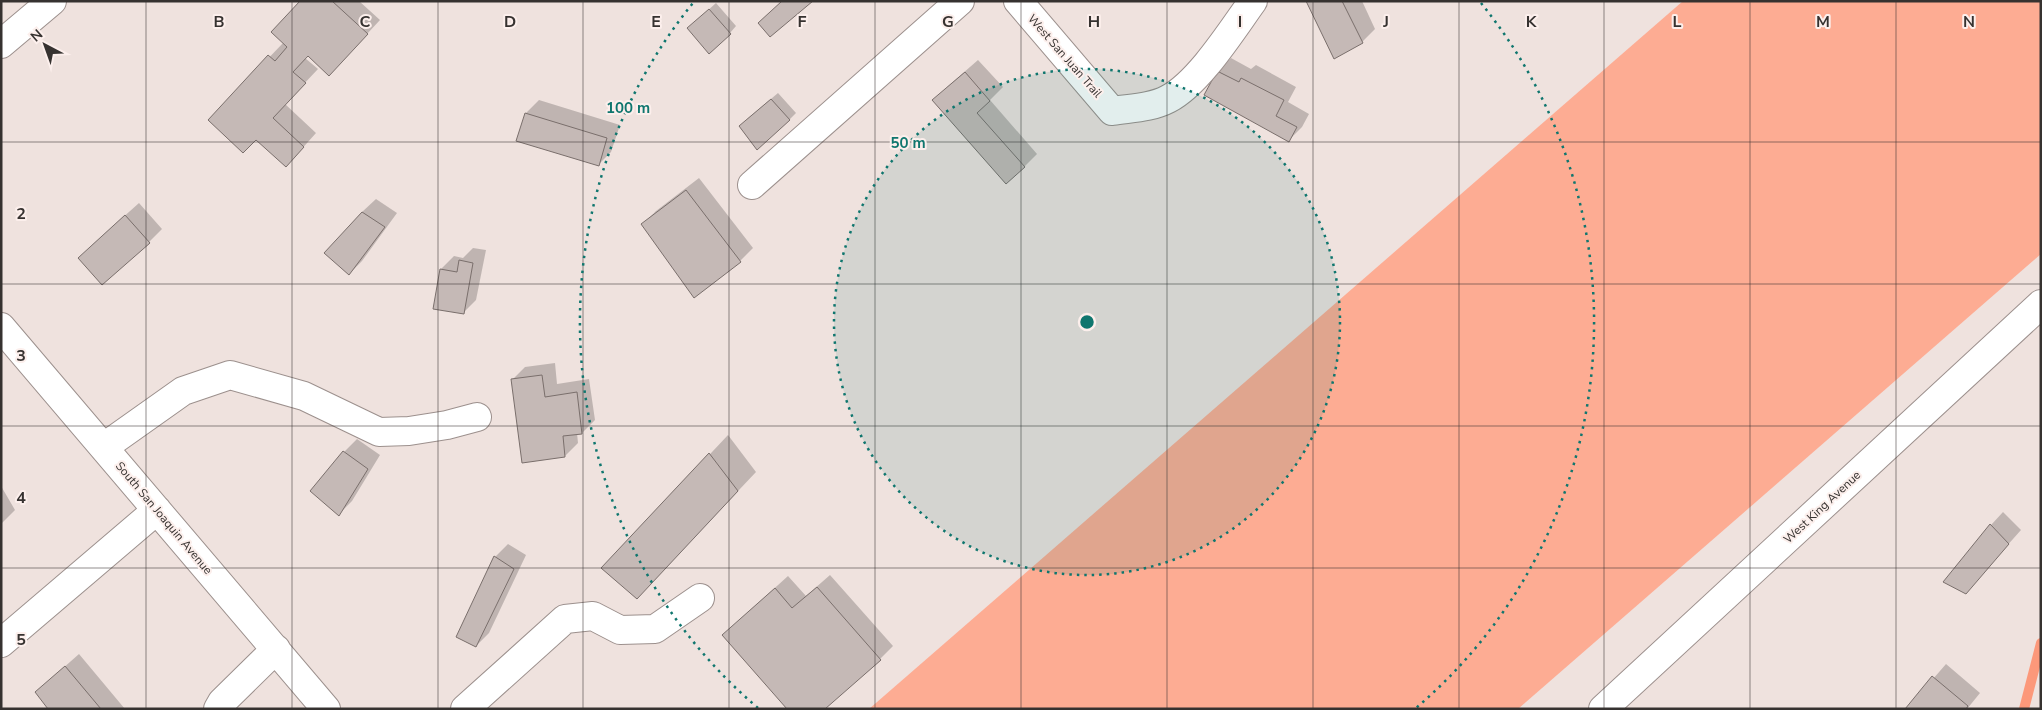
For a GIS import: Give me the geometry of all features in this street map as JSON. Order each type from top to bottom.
[{"type":"street","points":[[1,44],[52,1]]},
{"type":"street","points":[[752,184],[960,1]]},
{"type":"street","name":"West San Juan Trail","points":[[1018,1],[1112,111],[1139,107],[1169,99],[1200,74],[1253,1]]},
{"type":"street","name":"West King Avenue","points":[[1609,707],[2041,304]]},
{"type":"street","name":"South San Joaquin Avenue","points":[[1,327],[326,709]]},
{"type":"street","points":[[104,447],[183,391],[230,376],[304,396],[379,432],[410,431],[447,425],[477,417]]},
{"type":"street","points":[[1,643],[156,510]]},
{"type":"street","points":[[465,709],[565,619],[592,616],[620,630],[655,629],[700,598]]},
{"type":"street","points":[[218,709],[222,702],[276,649]]},
{"type":"shaded area","points":[[1683,1],[2041,1],[2041,254],[1518,709],[869,709]]},
{"type":"building","points":[[300,1],[332,1],[368,34],[329,76],[308,56],[293,72],[306,83],[273,118],[304,147],[286,167],[256,140],[243,153],[208,120],[268,55],[275,61],[287,47],[271,32]]},
{"type":"building","points":[[782,1],[813,1],[770,37],[758,23]]},
{"type":"building","points":[[1306,1],[1342,1],[1363,43],[1334,59]]},
{"type":"building","points":[[709,9],[731,34],[709,54],[687,28]]},
{"type":"building","points":[[1217,71],[1239,82],[1241,78],[1284,100],[1276,116],[1297,127],[1289,142],[1204,95]]},
{"type":"building","points":[[965,72],[990,101],[977,113],[1025,167],[1006,184],[932,100]]},
{"type":"building","points":[[771,99],[790,120],[757,150],[739,126]]},
{"type":"building","points":[[525,113],[607,138],[599,166],[516,141]]},
{"type":"building","points":[[686,190],[741,262],[694,298],[641,224]]},
{"type":"building","points":[[362,212],[385,227],[349,275],[324,253]]},
{"type":"building","points":[[125,215],[150,243],[102,285],[78,258]]},
{"type":"building","points":[[459,260],[473,263],[464,314],[433,309],[440,269],[457,272]]},
{"type":"building","points":[[542,375],[545,397],[577,392],[582,434],[563,436],[565,457],[522,463],[511,379]]},
{"type":"building","points":[[343,451],[368,469],[339,516],[310,491]]},
{"type":"building","points":[[709,453],[738,491],[637,599],[601,568]]},
{"type":"building","points":[[1990,524],[2009,544],[1966,594],[1943,582]]},
{"type":"building","points":[[494,556],[514,569],[476,647],[456,637]]},
{"type":"building","points":[[817,587],[881,660],[825,709],[787,709],[722,635],[775,588],[792,608]]},
{"type":"building","points":[[65,666],[101,709],[48,709],[35,692]]},
{"type":"building","points":[[1932,676],[1968,706],[1966,709],[1905,709]]},
{"type":"waterway","points":[[2024,709],[2041,643]]}]
